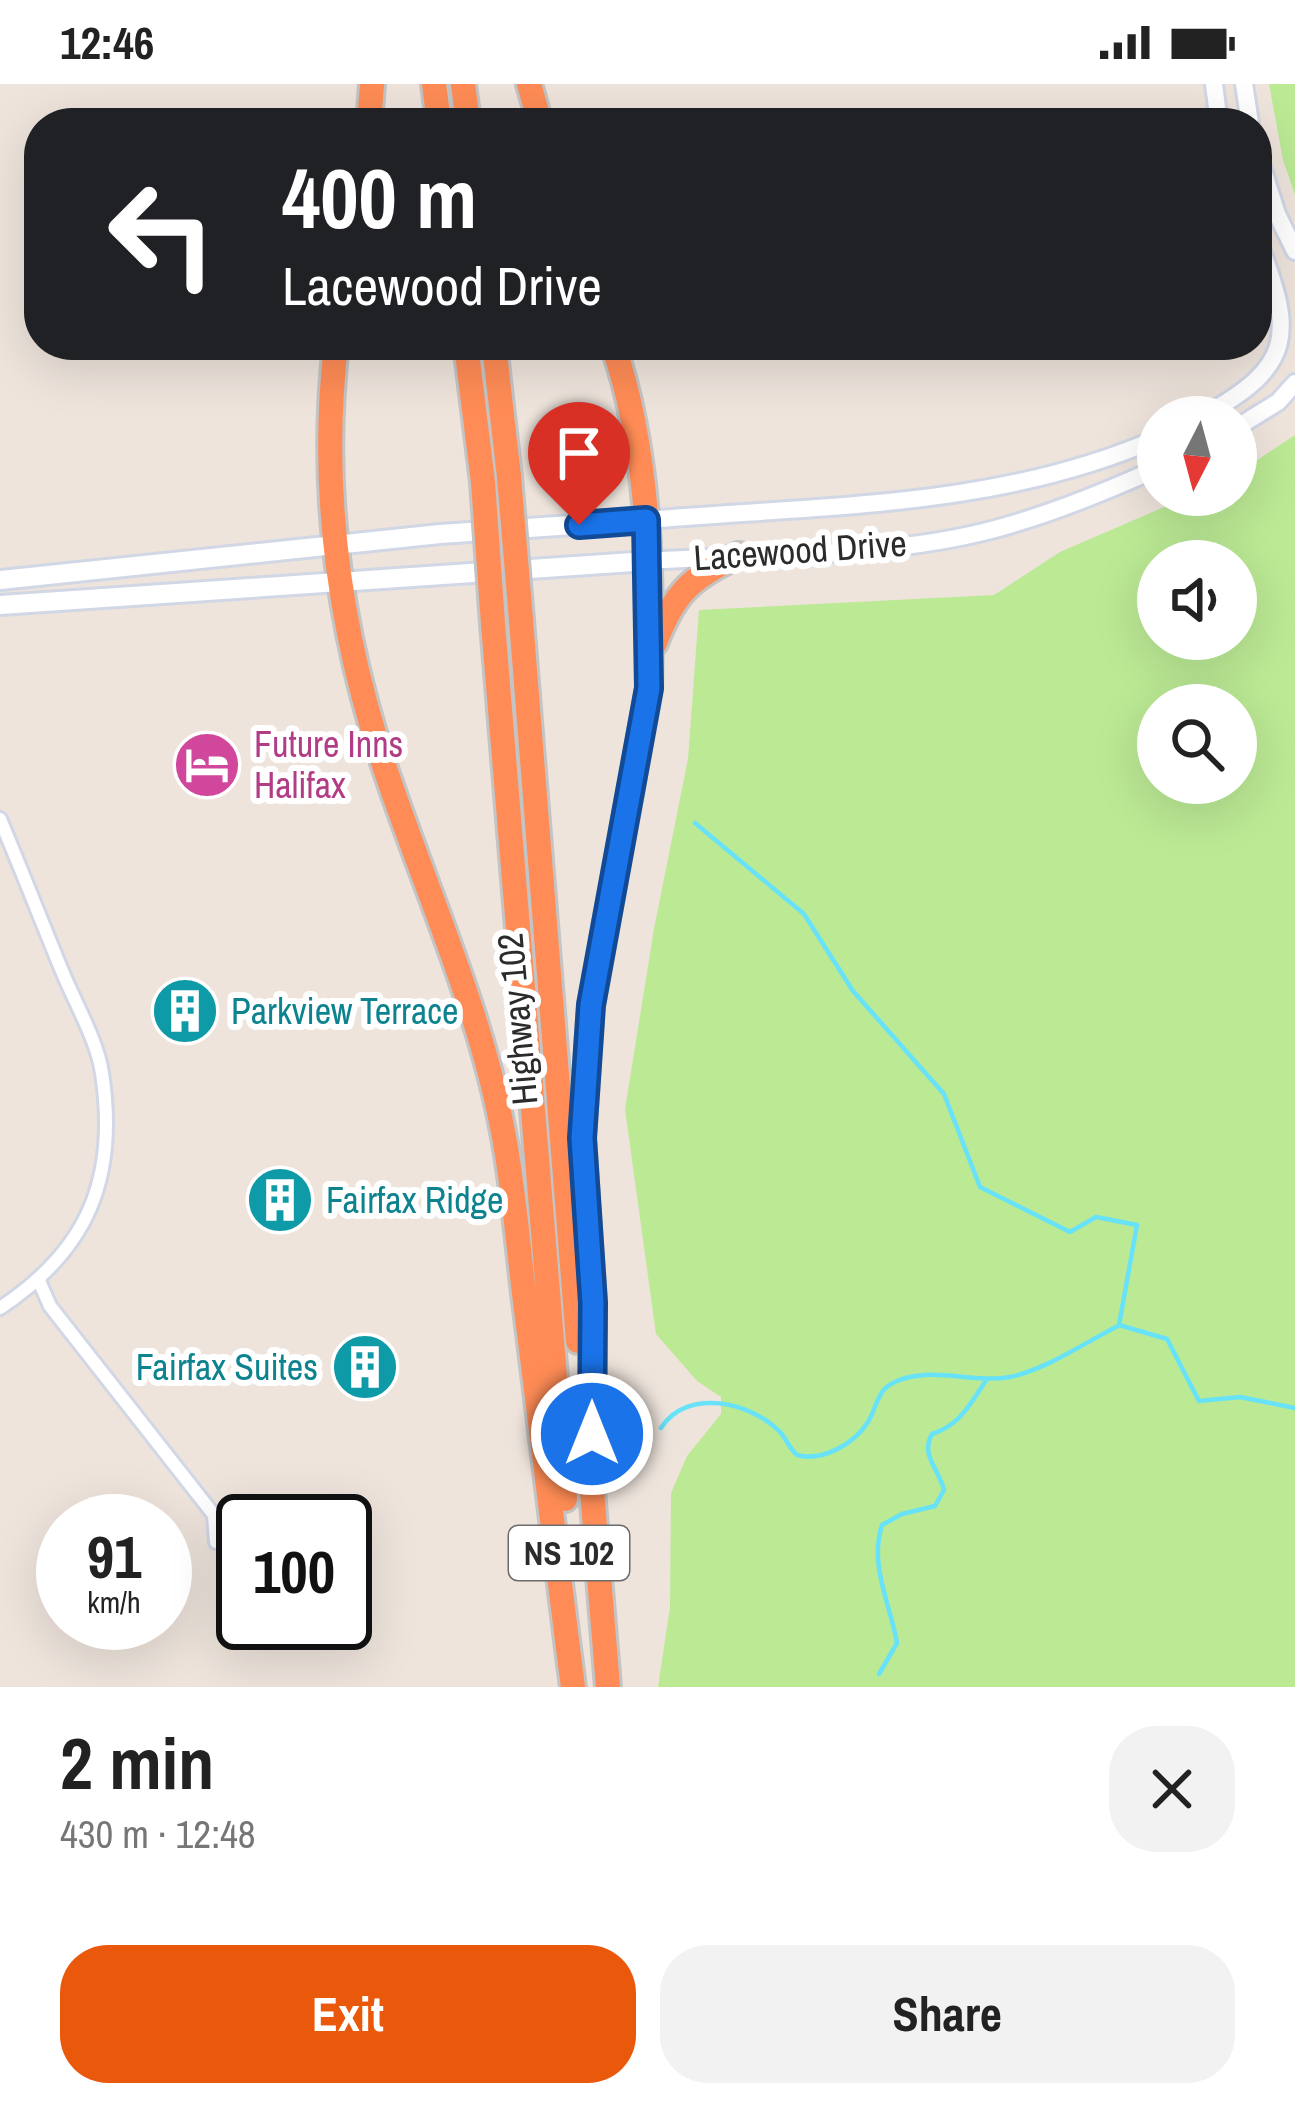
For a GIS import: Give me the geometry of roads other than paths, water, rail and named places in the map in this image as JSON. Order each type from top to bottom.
[{"type":"highway","points":[[335,360],[330,443],[336,545],[355,667],[388,777],[469,1003],[504,1136],[576,1687]]},
{"type":"highway","name":"Highway 102","points":[[468,360],[483,482],[576,1687]]},
{"type":"highway","name":"Highway 102","points":[[496,360],[608,1687]]},
{"type":"highway","points":[[592,1478],[593,1303],[582,1138],[591,1005],[649,688],[650,656],[646,520],[617,360]]},
{"type":"highway","points":[[650,656],[668,610],[687,586],[703,572],[739,555]]},
{"type":"main road","name":"Lacewood Drive","points":[[0,580],[336,545],[646,520]]},
{"type":"main road","name":"Lacewood Drive","points":[[0,605],[648,561]]},
{"type":"street","points":[[1272,198],[1295,251]]},
{"type":"street","points":[[1237,396],[1268,371],[1282,342],[1286,313],[1272,270]]},
{"type":"street","points":[[1257,415],[1295,383]]},
{"type":"street","name":"Lacewood Drive","points":[[646,520],[986,491],[1137,446]]},
{"type":"street","name":"Lacewood Drive","points":[[648,561],[854,549],[992,530],[1137,477]]},
{"type":"street","points":[[0,819],[102,1070],[106,1155],[88,1218],[66,1252],[39,1281],[0,1308]]},
{"type":"street","points":[[39,1281],[50,1306],[214,1515],[215,1542]]},
{"type":"waterway","points":[[695,823],[804,914],[853,991],[944,1094],[980,1187],[1070,1232],[1096,1217],[1137,1225],[1119,1325],[1167,1339],[1199,1401],[1240,1397],[1295,1408]]},
{"type":"waterway","points":[[661,1428],[686,1407],[719,1403],[768,1422],[797,1455],[817,1456],[855,1437],[891,1384],[919,1375],[1010,1377],[1051,1362],[1118,1326]]},
{"type":"waterway","points":[[879,1674],[897,1643],[879,1569],[882,1525],[902,1514],[935,1506],[944,1490],[929,1455],[932,1434],[963,1413],[985,1382]]},
{"type":"place","name":"Future Inns Halifax","points":[[207,765]]},
{"type":"place","name":"Parkview Terrace","points":[[185,1011]]},
{"type":"place","name":"Fairfax Ridge","points":[[280,1200]]},
{"type":"place","name":"Fairfax Suites","points":[[365,1367]]}]
